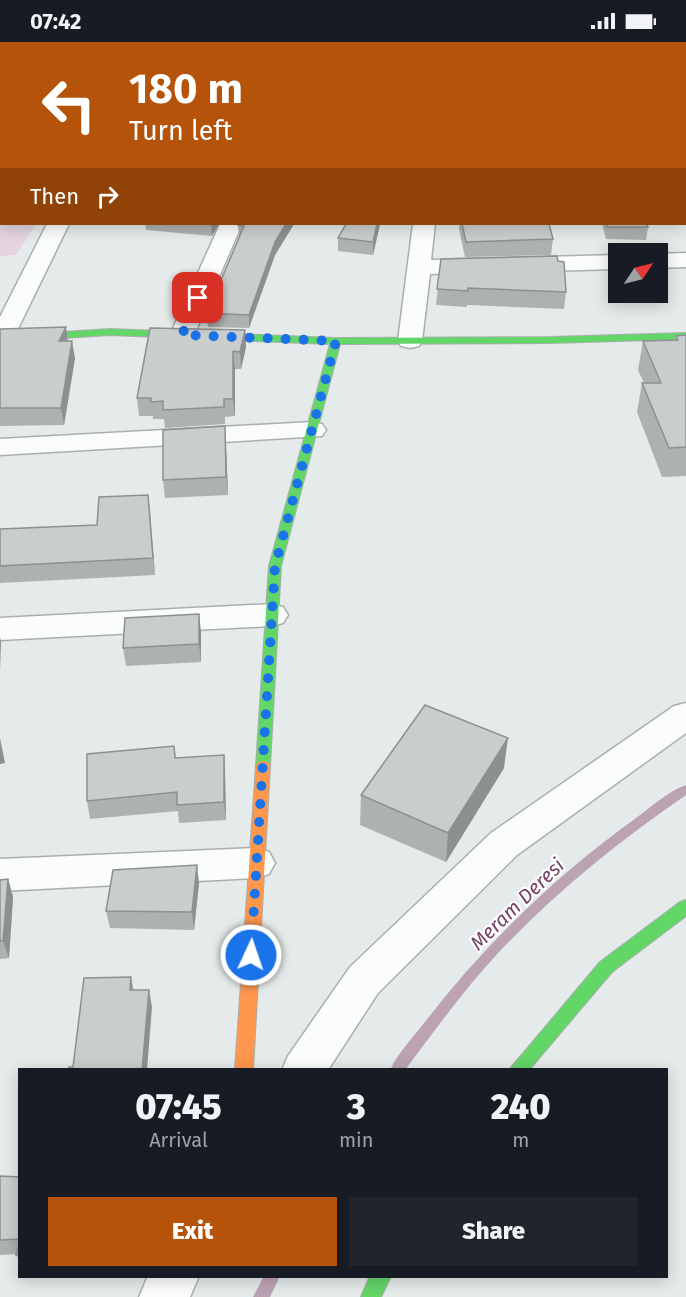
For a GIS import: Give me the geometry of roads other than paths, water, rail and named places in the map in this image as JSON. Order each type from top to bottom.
[{"type":"street","points":[[1,339],[58,225]]},
{"type":"street","points":[[182,335],[231,225]]},
{"type":"street","points":[[410,341],[424,225]]},
{"type":"street","points":[[668,261],[686,260]]},
{"type":"street","points":[[418,267],[608,262]]},
{"type":"street","points":[[1,339],[110,332],[336,341],[551,340],[686,336]]},
{"type":"street","points":[[244,1068],[275,566],[336,341]]},
{"type":"street","points":[[0,447],[312,430]]},
{"type":"street","points":[[0,629],[272,615]]},
{"type":"street","points":[[304,1068],[364,980],[504,844],[686,715]]},
{"type":"street","points":[[0,875],[256,863]]},
{"type":"street","points":[[520,1068],[606,967],[686,907]]},
{"type":"street","points":[[163,1297],[174,1278]]},
{"type":"street","points":[[371,1297],[380,1278]]},
{"type":"waterway","name":"Meram Deresi","points":[[398,1068],[460,987],[518,923],[599,852],[686,789]]},
{"type":"waterway","name":"Meram Deresi","points":[[261,1297],[272,1278]]}]
